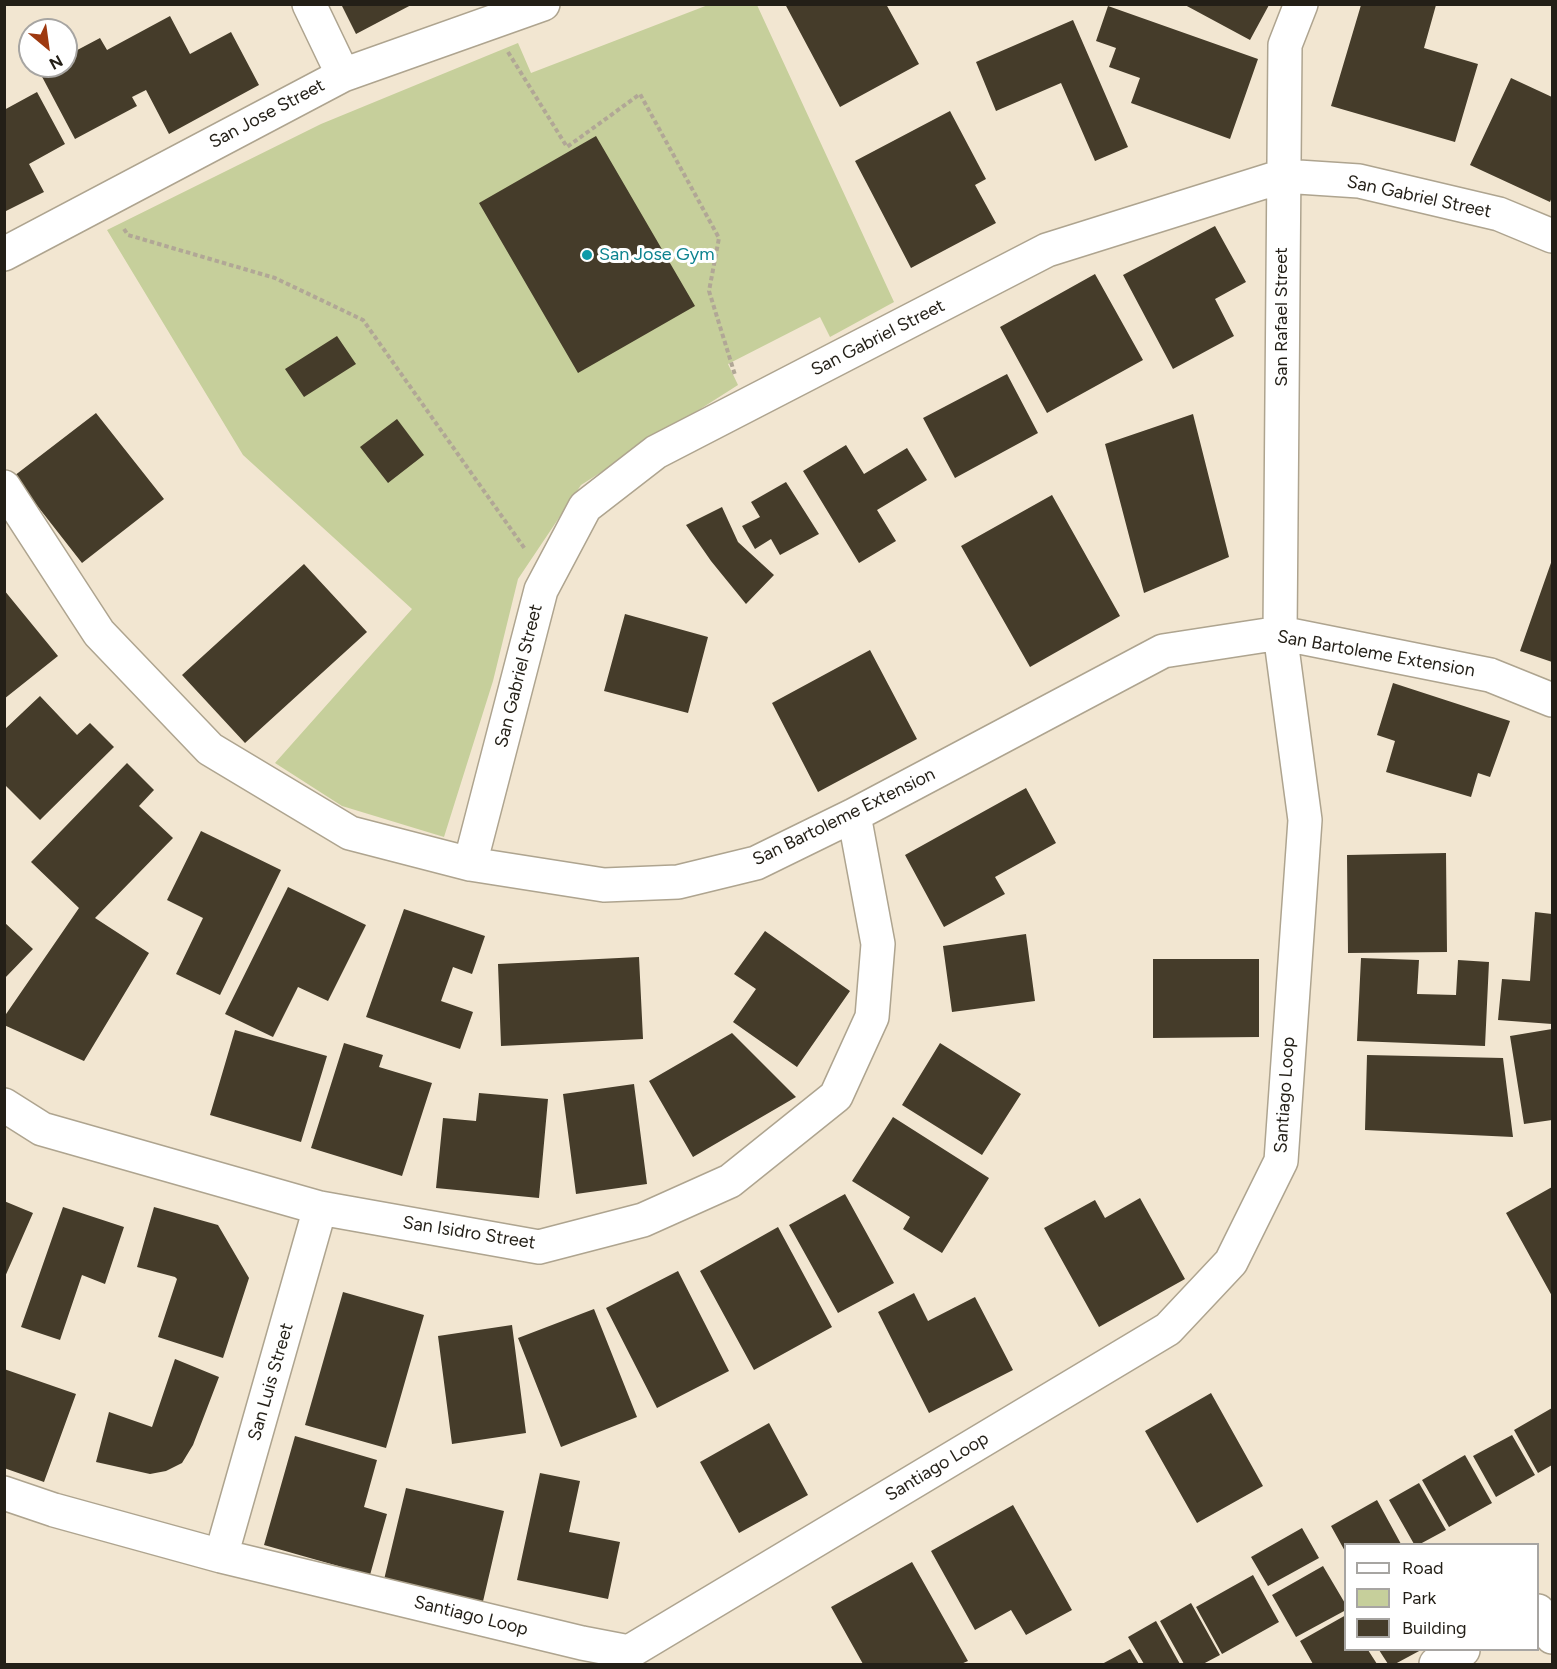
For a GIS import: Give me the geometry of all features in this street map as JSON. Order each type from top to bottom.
[{"type":"street","points":[[309,4],[343,75]]},
{"type":"street","name":"San Jose Street","points":[[4,254],[343,75],[543,4]]},
{"type":"street","name":"San Rafael Street","points":[[1280,633],[1284,45],[1301,4]]},
{"type":"street","name":"San Gabriel Street","points":[[470,864],[541,590],[585,507],[656,452],[1047,250],[1283,176],[1359,181],[1499,214],[1552,236]]},
{"type":"street","name":"San Bartoleme Extension","points":[[4,487],[99,633],[210,749],[350,833],[470,864],[604,885],[678,882],[756,862],[854,815],[1163,651],[1280,633],[1490,675],[1552,700]]},
{"type":"street","name":"Santiago Loop","points":[[4,1493],[54,1510],[579,1654],[629,1652],[1168,1329],[1231,1262],[1281,1161],[1305,820],[1280,633]]},
{"type":"street","name":"San Isidro Street","points":[[4,1105],[42,1129],[320,1209],[539,1247],[643,1220],[730,1181],[836,1095],[872,1017],[878,944],[854,815]]},
{"type":"street","name":"San Luis Street","points":[[221,1556],[320,1209]]},
{"type":"street","points":[[1539,1609],[1552,1600]]},
{"type":"street","points":[[1539,1612],[1552,1637]]},
{"type":"street","points":[[1436,1665],[1461,1651]]},
{"type":"path","points":[[490,23],[567,147],[640,94],[719,238],[709,291],[736,378]]},
{"type":"path","points":[[107,199],[128,235],[274,278],[363,320],[546,579]]},
{"type":"green space","points":[[708,5],[757,5],[894,302],[830,337],[820,317],[728,364],[738,385],[581,485],[518,579],[493,681],[444,837],[342,806],[275,763],[412,609],[243,455],[107,230],[321,124],[518,43],[531,73]]},
{"type":"building","points":[[341,4],[413,4],[356,34]]},
{"type":"building","points":[[785,4],[886,4],[919,64],[840,107]]},
{"type":"building","points":[[1185,5],[1269,5],[1250,40]]},
{"type":"building","points":[[1361,5],[1436,5],[1424,48],[1478,64],[1455,142],[1331,106]]},
{"type":"building","points":[[1108,6],[1258,59],[1230,139],[1131,103],[1140,78],[1109,67],[1116,48],[1096,41]]},
{"type":"building","points":[[170,16],[190,54],[231,32],[259,85],[169,134],[146,90],[132,97],[137,106],[75,139],[43,78],[78,78],[78,50],[100,38],[107,50]]},
{"type":"building","points":[[1073,20],[1128,147],[1095,161],[1061,83],[996,111],[976,62]]},
{"type":"building","points":[[1511,78],[1552,97],[1552,197],[1550,202],[1470,165]]},
{"type":"building","points":[[37,92],[65,144],[29,164],[44,192],[4,212],[4,110]]},
{"type":"building","points":[[950,111],[986,179],[975,185],[996,223],[911,268],[855,161]]},
{"type":"building","name":"San Jose Gym","points":[[596,136],[695,306],[578,373],[479,203]]},
{"type":"building","points":[[1215,226],[1246,282],[1215,299],[1234,336],[1173,369],[1123,275]]},
{"type":"building","points":[[1095,274],[1143,360],[1047,413],[1000,327]]},
{"type":"building","points":[[337,336],[356,364],[304,397],[285,369]]},
{"type":"building","points":[[1007,374],[1038,433],[955,478],[923,418]]},
{"type":"building","points":[[96,413],[164,499],[82,563],[14,476]]},
{"type":"building","points":[[1193,414],[1229,557],[1144,593],[1105,444]]},
{"type":"building","points":[[397,419],[424,455],[388,483],[360,447]]},
{"type":"building","points":[[846,445],[864,474],[907,448],[927,480],[877,510],[896,541],[859,563],[803,471]]},
{"type":"building","points":[[786,482],[819,534],[780,555],[771,539],[755,549],[742,526],[760,517],[751,502]]},
{"type":"building","points":[[1052,495],[1120,616],[1030,667],[961,546]]},
{"type":"building","points":[[722,507],[738,542],[774,575],[746,604],[711,561],[686,525]]},
{"type":"building","points":[[1552,560],[1552,662],[1520,651]]},
{"type":"building","points":[[304,564],[367,632],[245,743],[182,675]]},
{"type":"building","points":[[4,590],[58,656],[4,699]]},
{"type":"building","points":[[625,614],[708,637],[688,713],[604,691]]},
{"type":"building","points":[[870,650],[917,739],[818,792],[772,703]]},
{"type":"building","points":[[1393,683],[1510,721],[1490,777],[1478,773],[1471,797],[1386,772],[1395,741],[1377,735]]},
{"type":"building","points":[[40,696],[77,735],[90,723],[114,747],[40,820],[4,784],[4,730]]},
{"type":"building","points":[[127,763],[154,790],[139,806],[173,838],[95,918],[149,953],[84,1061],[4,1025],[4,1017],[79,908],[31,862]]},
{"type":"building","points":[[1026,788],[1056,843],[995,877],[1005,894],[944,927],[905,855]]},
{"type":"building","points":[[201,831],[281,870],[220,995],[176,974],[203,918],[167,900]]},
{"type":"building","points":[[1446,853],[1447,952],[1348,953],[1347,855]]},
{"type":"building","points":[[288,887],[366,925],[328,1001],[298,987],[273,1037],[225,1014]]},
{"type":"building","points":[[404,909],[485,936],[472,974],[453,967],[441,1001],[473,1012],[460,1049],[366,1017]]},
{"type":"building","points":[[1535,912],[1552,914],[1552,1024],[1498,1020],[1502,979],[1530,981]]},
{"type":"building","points":[[4,922],[33,949],[4,979]]},
{"type":"building","points":[[765,931],[850,991],[797,1067],[733,1022],[756,989],[734,974]]},
{"type":"building","points":[[1026,934],[1035,1001],[952,1012],[943,946]]},
{"type":"building","points":[[639,957],[643,1039],[501,1046],[498,964]]},
{"type":"building","points":[[1361,958],[1419,960],[1417,994],[1456,995],[1458,960],[1489,962],[1485,1046],[1357,1041]]},
{"type":"building","points":[[1153,959],[1259,959],[1259,1037],[1153,1038]]},
{"type":"building","points":[[1552,1029],[1552,1120],[1524,1124],[1510,1036]]},
{"type":"building","points":[[235,1030],[327,1056],[301,1142],[210,1115]]},
{"type":"building","points":[[732,1033],[796,1097],[693,1157],[649,1081]]},
{"type":"building","points":[[344,1043],[383,1055],[379,1067],[432,1083],[402,1176],[311,1148]]},
{"type":"building","points":[[940,1043],[1021,1094],[982,1155],[902,1105]]},
{"type":"building","points":[[1367,1055],[1503,1058],[1513,1137],[1365,1130]]},
{"type":"building","points":[[634,1084],[647,1184],[576,1194],[563,1094]]},
{"type":"building","points":[[479,1093],[548,1099],[539,1198],[436,1188],[443,1118],[476,1121]]},
{"type":"building","points":[[893,1117],[989,1178],[942,1253],[903,1229],[910,1217],[852,1181]]},
{"type":"building","points":[[1552,1187],[1552,1296],[1506,1213]]},
{"type":"building","points":[[845,1194],[894,1283],[838,1313],[789,1225]]},
{"type":"building","points":[[1140,1198],[1185,1279],[1099,1327],[1044,1228],[1095,1200],[1105,1218]]},
{"type":"building","points":[[4,1201],[33,1213],[4,1279]]},
{"type":"building","points":[[63,1207],[124,1227],[105,1284],[82,1275],[60,1340],[21,1327]]},
{"type":"building","points":[[154,1207],[218,1225],[249,1278],[223,1358],[158,1337],[177,1279],[137,1267]]},
{"type":"building","points":[[778,1227],[832,1327],[754,1370],[700,1271]]},
{"type":"building","points":[[678,1271],[729,1371],[657,1408],[606,1308]]},
{"type":"building","points":[[343,1292],[424,1315],[386,1448],[305,1425]]},
{"type":"building","points":[[914,1293],[928,1321],[975,1297],[1013,1370],[929,1413],[878,1312]]},
{"type":"building","points":[[594,1309],[637,1417],[561,1447],[518,1338]]},
{"type":"building","points":[[512,1325],[526,1433],[452,1444],[438,1336]]},
{"type":"building","points":[[175,1359],[219,1377],[193,1445],[182,1463],[166,1471],[150,1474],[96,1462],[109,1412],[152,1427]]},
{"type":"building","points":[[4,1369],[76,1394],[44,1482],[4,1468]]},
{"type":"building","points":[[1211,1393],[1263,1486],[1197,1523],[1145,1431]]},
{"type":"building","points":[[1552,1408],[1552,1465],[1538,1473],[1514,1430]]},
{"type":"building","points":[[769,1423],[808,1495],[739,1533],[700,1462]]},
{"type":"building","points":[[1512,1435],[1535,1475],[1496,1497],[1473,1456]]},
{"type":"building","points":[[295,1436],[377,1460],[364,1507],[387,1514],[370,1575],[264,1545]]},
{"type":"building","points":[[1465,1455],[1492,1503],[1449,1527],[1422,1480]]},
{"type":"building","points":[[540,1473],[580,1481],[569,1532],[620,1542],[608,1599],[517,1580]]},
{"type":"building","points":[[1419,1483],[1446,1530],[1422,1543],[1413,1543],[1389,1500]]},
{"type":"building","points":[[406,1488],[504,1511],[481,1610],[382,1588]]},
{"type":"building","points":[[1377,1500],[1400,1543],[1344,1543],[1344,1549],[1331,1526]]},
{"type":"building","points":[[1013,1505],[1072,1610],[1026,1635],[1011,1610],[975,1630],[931,1551]]},
{"type":"building","points":[[1302,1528],[1319,1558],[1268,1586],[1251,1557]]},
{"type":"building","points":[[912,1562],[968,1661],[961,1664],[863,1664],[831,1607]]},
{"type":"building","points":[[1323,1566],[1344,1602],[1344,1611],[1296,1637],[1272,1595]]},
{"type":"building","points":[[1253,1575],[1279,1622],[1222,1654],[1196,1607]]},
{"type":"building","points":[[1191,1603],[1220,1655],[1203,1664],[1184,1664],[1160,1621]]},
{"type":"building","points":[[1344,1616],[1344,1651],[1369,1651],[1377,1664],[1313,1664],[1300,1641]]},
{"type":"building","points":[[1156,1621],[1180,1664],[1144,1664],[1128,1637]]},
{"type":"building","points":[[1130,1649],[1139,1664],[1102,1664]]},
{"type":"building","points":[[1380,1651],[1419,1651],[1395,1664],[1388,1664]]},
{"type":"place","name":"San Jose Gym","points":[[587,255]]}]
